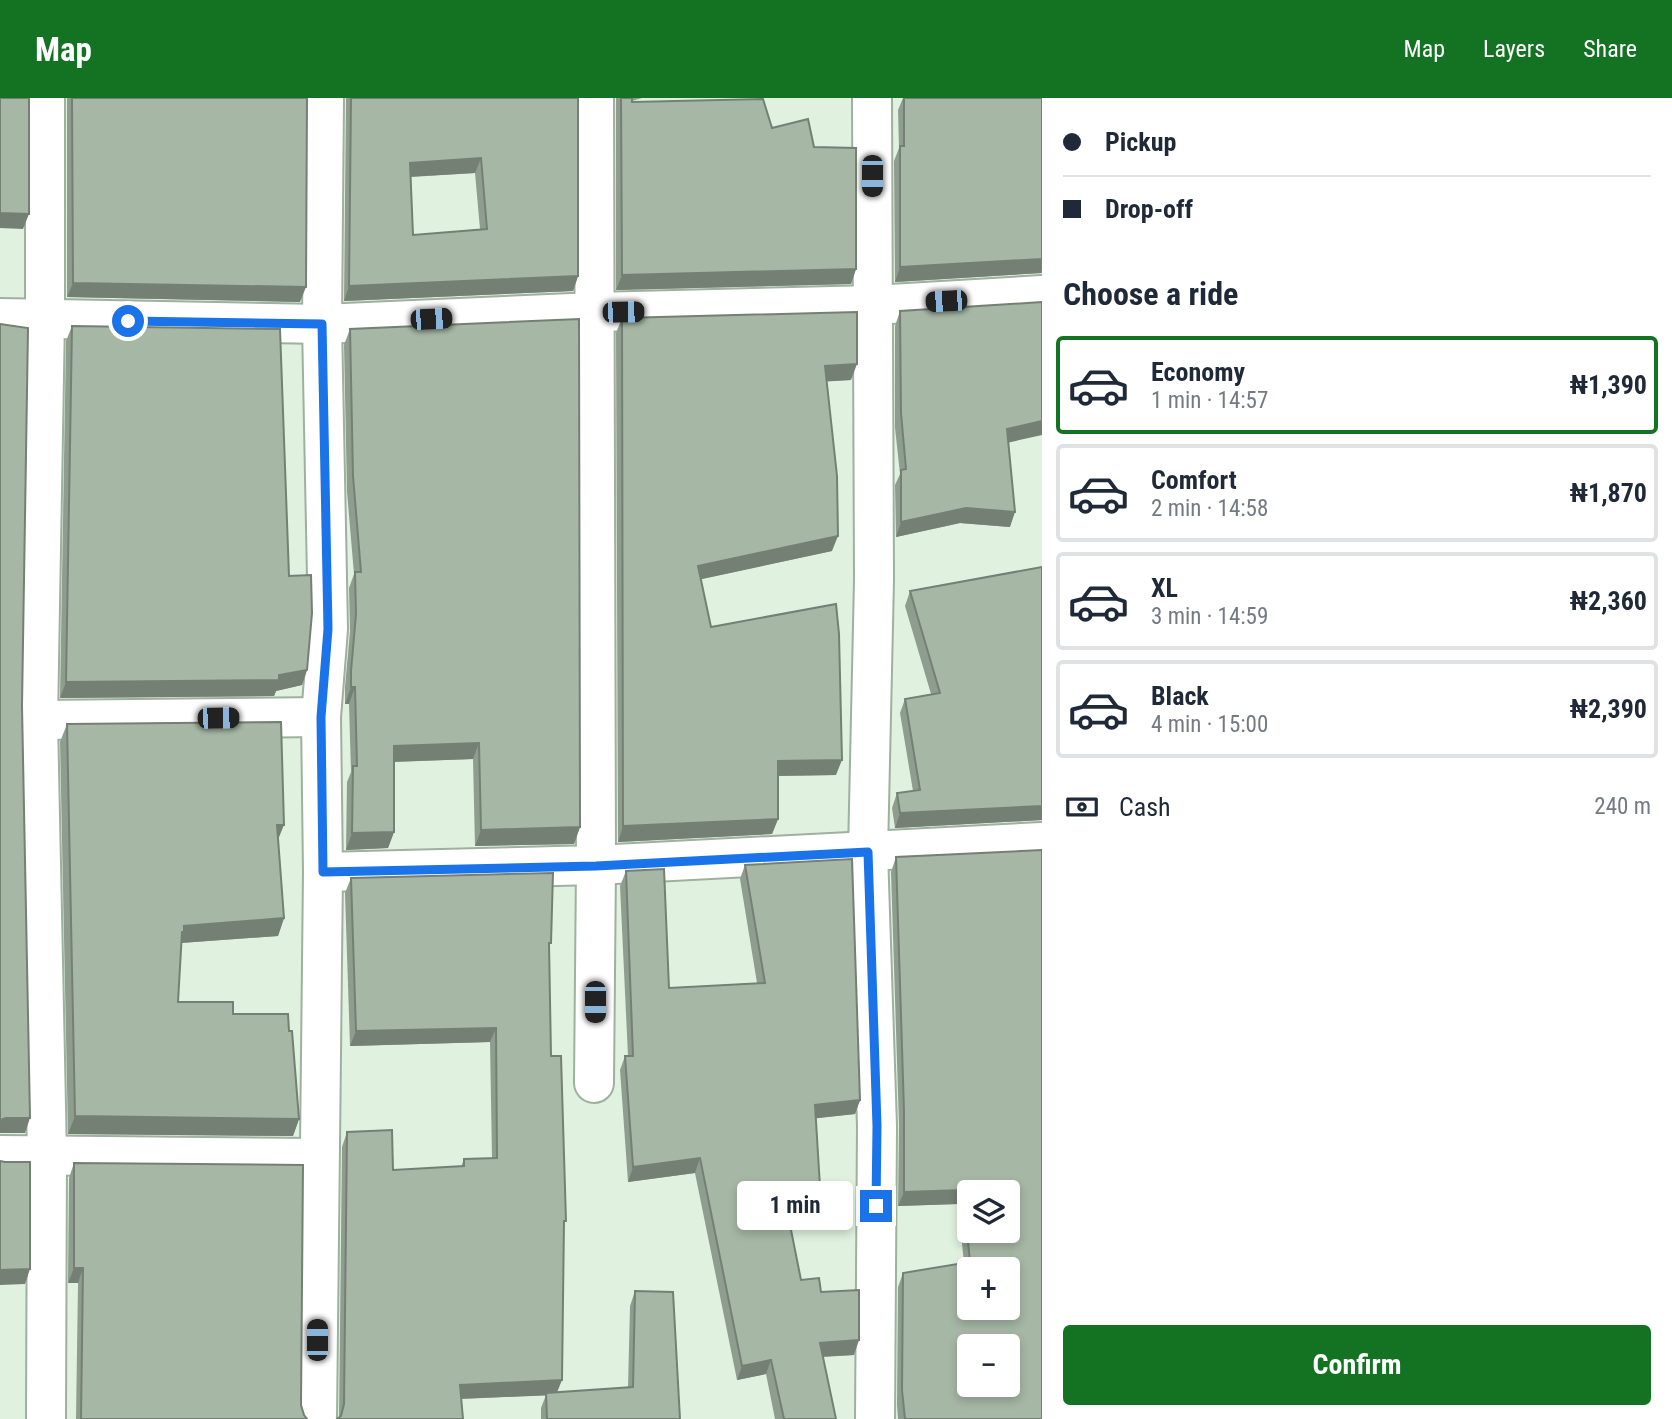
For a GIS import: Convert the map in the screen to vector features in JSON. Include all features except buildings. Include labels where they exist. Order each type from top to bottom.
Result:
[{"type":"street","points":[[45,98],[45,319],[38,720],[47,1154],[46,1419]]},
{"type":"street","points":[[317,1419],[323,872],[321,717],[328,629],[322,324],[324,98]]},
{"type":"street","points":[[594,98],[594,1083]]},
{"type":"street","points":[[872,98],[874,580],[868,852],[877,1126],[875,1419]]},
{"type":"street","points":[[0,318],[322,324],[595,312],[873,305],[1042,295]]},
{"type":"street","points":[[38,720],[321,717]]},
{"type":"street","points":[[323,872],[596,866],[1042,842]]},
{"type":"street","points":[[0,1155],[318,1158]]},
{"type":"route","points":[[128,321],[322,324],[328,629],[321,717],[323,872],[596,866],[868,852],[877,1126],[876,1206]]}]
